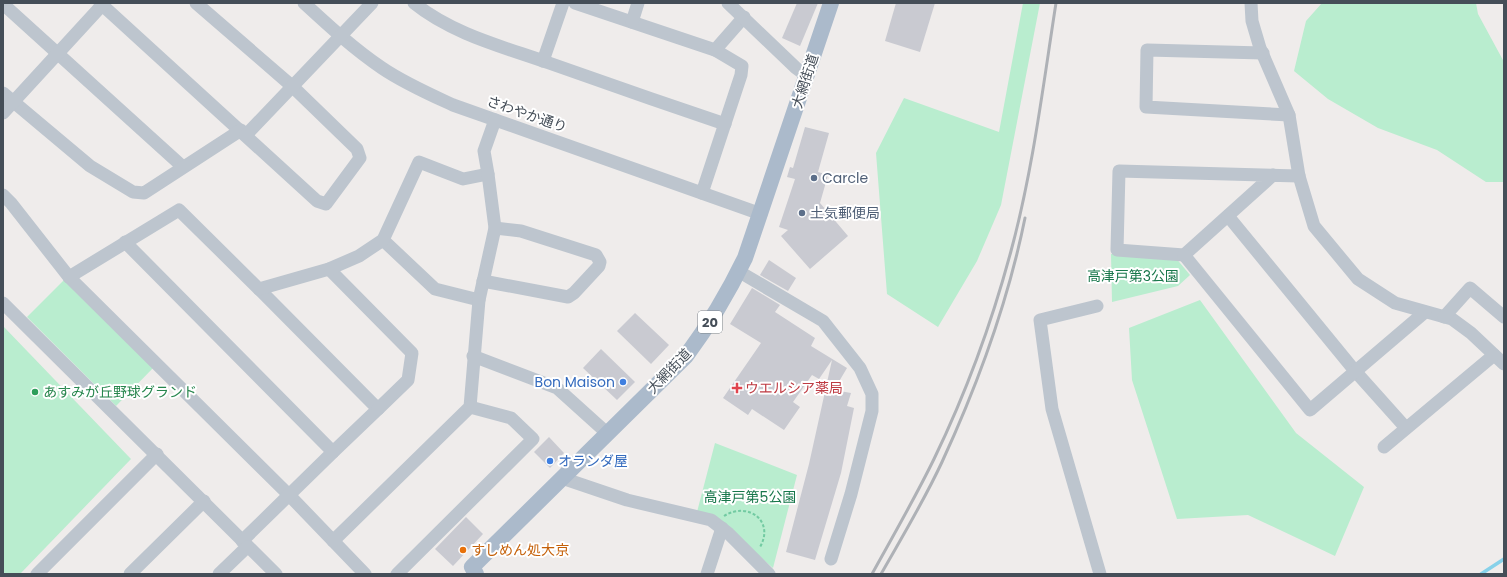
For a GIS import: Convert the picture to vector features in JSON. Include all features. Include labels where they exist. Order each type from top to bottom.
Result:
[{"type":"main road","name":"大網街道","points":[[471,572],[562,478],[686,356],[708,326],[738,272],[761,214],[831,3]]},
{"type":"street","points":[[3,113],[102,4],[317,201],[326,204],[360,158],[357,149],[293,87],[196,3]]},
{"type":"street","name":"さわやか通り","points":[[304,3],[340,36],[383,69],[414,87],[453,105],[761,214]]},
{"type":"street","points":[[3,93],[90,166],[133,192],[144,193],[183,167],[244,133],[293,87],[372,3]]},
{"type":"street","points":[[414,3],[423,11],[453,27],[543,61],[725,124]]},
{"type":"street","points":[[543,61],[563,3]]},
{"type":"street","points":[[575,3],[715,50],[742,66],[741,75],[702,193]]},
{"type":"street","points":[[632,22],[638,3]]},
{"type":"street","points":[[1251,3],[1252,22],[1263,53],[1289,115],[1299,176],[1314,226],[1358,280],[1395,303],[1452,319],[1471,333],[1504,364]]},
{"type":"street","points":[[3,4],[183,167]]},
{"type":"street","points":[[729,4],[796,68],[807,76]]},
{"type":"street","points":[[715,50],[744,17]]},
{"type":"street","points":[[1263,53],[1147,50],[1146,107],[1289,115]]},
{"type":"street","points":[[333,541],[470,407],[478,300],[494,228],[484,151],[495,120]]},
{"type":"street","points":[[258,289],[329,269],[359,256],[383,240],[419,162],[463,179],[488,174]]},
{"type":"street","points":[[1273,175],[1184,255],[1117,250],[1119,171],[1273,175],[1299,176]]},
{"type":"street","points":[[3,195],[11,202],[69,277],[289,495],[365,574]]},
{"type":"street","points":[[69,277],[179,210],[378,409]]},
{"type":"street","points":[[1228,216],[1355,371],[1406,428]]},
{"type":"street","points":[[483,281],[568,297],[574,293],[599,266],[600,262],[596,255],[521,231],[494,228]]},
{"type":"street","points":[[383,240],[435,289],[478,300]]},
{"type":"street","points":[[125,242],[333,452]]},
{"type":"street","points":[[1184,255],[1310,410],[1425,312]]},
{"type":"street","points":[[220,574],[244,544],[289,495],[408,380],[412,353],[329,269]]},
{"type":"street","points":[[738,272],[822,321],[860,368],[872,394],[872,411],[851,494],[831,559]]},
{"type":"street","points":[[1444,317],[1470,288],[1504,317]]},
{"type":"street","points":[[3,303],[157,454],[244,544],[276,574]]},
{"type":"street","points":[[1097,306],[1040,320],[1052,409],[1100,574]]},
{"type":"street","points":[[1384,447],[1494,355]]},
{"type":"street","points":[[473,356],[557,388],[608,434]]},
{"type":"street","points":[[397,574],[533,439],[510,418],[470,407]]},
{"type":"street","points":[[37,574],[157,454]]},
{"type":"street","points":[[562,478],[627,500],[711,520],[750,555],[768,574]]},
{"type":"street","points":[[130,574],[204,501]]},
{"type":"street","points":[[707,574],[720,527]]},
{"type":"path","points":[[720,527],[724,516],[733,511],[743,509],[753,513],[761,520],[764,530],[764,540],[758,549],[750,555]]},
{"type":"green space","points":[[1023,3],[1040,3],[1001,205],[977,261],[938,327],[887,294],[876,153],[904,98],[999,132]]},
{"type":"green space","points":[[1322,3],[1476,3],[1478,14],[1504,62],[1504,182],[1486,182],[1437,150],[1378,128],[1328,99],[1294,71],[1306,21]]},
{"type":"green space","name":"高津戸第3公園","points":[[1111,254],[1175,257],[1190,275],[1178,286],[1112,302]]},
{"type":"green space","points":[[65,279],[154,367],[116,406],[27,317]]},
{"type":"green space","points":[[1200,300],[1296,433],[1364,487],[1335,556],[1248,515],[1177,519],[1132,380],[1129,328]]},
{"type":"green space","name":"あすみが丘野球グランド","points":[[3,326],[131,459],[20,574],[3,574]]},
{"type":"green space","name":"高津戸第5公園","points":[[715,443],[797,475],[773,568],[717,519],[697,512]]},
{"type":"building","points":[[797,3],[818,3],[800,46],[782,38]]},
{"type":"building","points":[[896,3],[935,3],[920,52],[885,41]]},
{"type":"building","points":[[805,127],[829,133],[818,172],[828,175],[820,203],[848,236],[810,269],[781,236],[788,230],[779,227],[795,179],[787,177],[790,167],[793,168]]},
{"type":"building","points":[[769,260],[796,278],[788,291],[760,275]]},
{"type":"building","points":[[752,288],[780,305],[775,312],[815,338],[811,346],[847,368],[834,390],[851,393],[847,406],[854,408],[841,473],[815,560],[786,552],[809,464],[832,360],[819,379],[812,375],[793,402],[800,407],[784,430],[752,409],[748,415],[723,398],[761,343],[730,324]]},
{"type":"building","points":[[635,313],[669,345],[651,364],[617,331]]},
{"type":"building","points":[[601,349],[635,382],[617,400],[583,368]]},
{"type":"building","points":[[549,437],[564,453],[550,468],[534,452]]},
{"type":"building","points":[[466,517],[483,534],[453,566],[435,549]]},
{"type":"waterway","points":[[1481,574],[1504,559]]},
{"type":"railway","points":[[872,574],[919,488],[946,434],[987,331],[1004,278],[1019,220],[1037,128],[1056,3]]},
{"type":"railway","points":[[881,574],[913,519],[935,476],[968,403],[1001,312],[1025,218]]},
{"type":"place","name":"Carcle","points":[[814,178]]},
{"type":"place","name":"土気郵便局","points":[[802,213]]},
{"type":"place","name":"Bon Maison","points":[[623,382]]},
{"type":"place","name":"ウエルシア薬局","points":[[737,388]]},
{"type":"place","name":"あすみが丘野球グランド","points":[[35,392]]},
{"type":"place","name":"オランダ屋","points":[[550,461]]},
{"type":"place","name":"すしめん処大京","points":[[463,550]]}]
